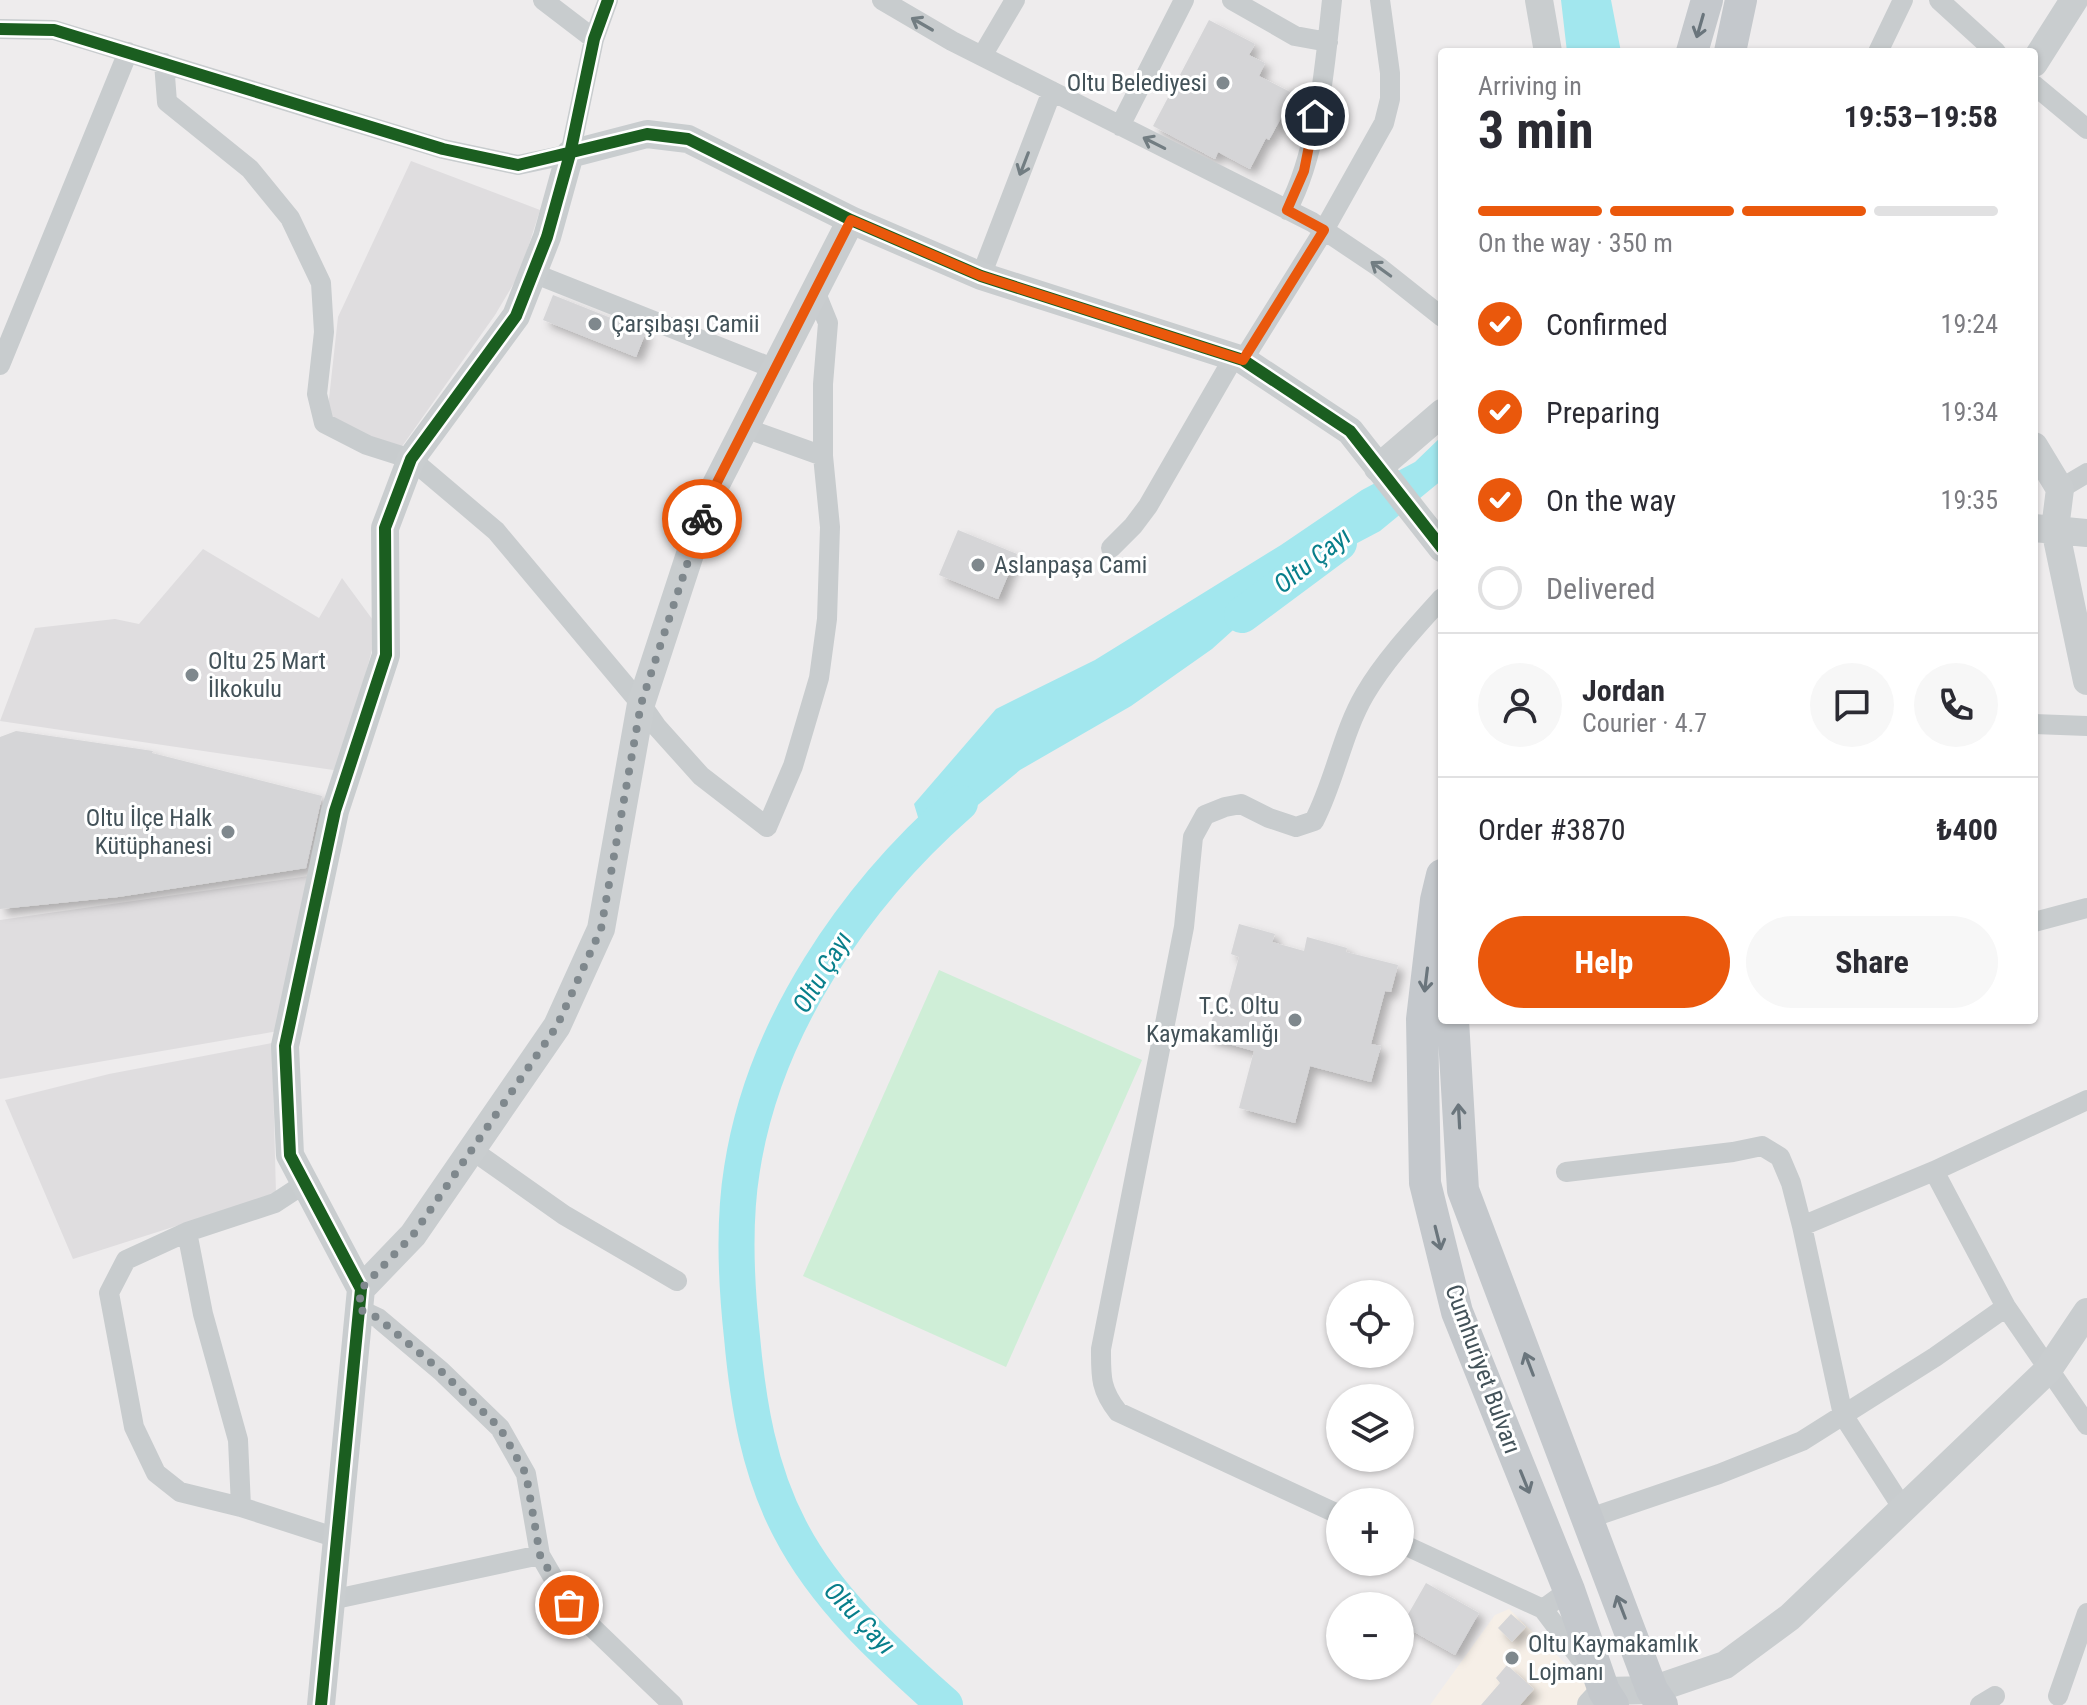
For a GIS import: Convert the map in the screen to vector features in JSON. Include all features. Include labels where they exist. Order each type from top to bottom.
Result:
[{"type":"main road","points":[[1693,48],[1707,0]]},
{"type":"main road","points":[[1731,48],[1741,0]]},
{"type":"main road","name":"Cumhuriyet Bulvarı","points":[[1438,892],[1422,1019],[1425,1183],[1457,1312],[1569,1590],[1603,1700]]},
{"type":"main road","name":"Cumhuriyet Bulvarı","points":[[1453,1024],[1463,1190],[1657,1697]]},
{"type":"street","points":[[543,0],[594,39]]},
{"type":"street","points":[[608,0],[594,39],[570,154],[547,237],[516,316],[411,459],[385,528],[386,655],[335,811],[285,1046],[290,1155],[360,1299],[500,1428],[526,1474],[540,1555],[569,1605],[673,1705]]},
{"type":"street","points":[[882,0],[982,56],[1324,230],[1379,267],[1438,314]]},
{"type":"street","points":[[982,56],[1015,0]]},
{"type":"street","points":[[1120,126],[1184,0]]},
{"type":"street","points":[[1232,0],[1295,36],[1328,42]]},
{"type":"street","points":[[1287,210],[1299,186],[1308,156],[1328,42],[1332,0]]},
{"type":"street","points":[[1111,548],[1148,506],[1238,358],[1324,230],[1379,135],[1388,111],[1390,73],[1380,0]]},
{"type":"street","points":[[1539,0],[1547,48]]},
{"type":"street","points":[[1880,48],[1903,0]]},
{"type":"street","points":[[1939,0],[1992,48]]},
{"type":"street","points":[[2038,57],[2074,0]]},
{"type":"street","points":[[0,29],[54,30],[443,149],[518,165],[647,134],[688,139],[851,220],[981,276],[1238,358],[1350,431],[1438,542]]},
{"type":"street","points":[[0,365],[128,52]]},
{"type":"street","points":[[164,63],[167,102],[250,169],[290,218],[321,283],[324,332],[317,394],[324,423],[367,445],[411,459],[496,531],[701,776],[767,827],[793,766],[819,678],[827,619],[830,527],[823,456],[823,384],[828,323],[815,291]]},
{"type":"street","points":[[2038,88],[2087,129]]},
{"type":"street","points":[[981,276],[1052,91]]},
{"type":"street","points":[[321,1705],[360,1299],[413,1235],[557,1026],[601,929],[641,704],[707,502],[851,220]]},
{"type":"street","points":[[533,273],[775,369]]},
{"type":"street","points":[[1378,468],[1438,416]]},
{"type":"street","points":[[745,428],[823,456]]},
{"type":"street","points":[[2038,453],[2060,489]]},
{"type":"street","points":[[2087,473],[2060,489],[2045,529],[2087,681]]},
{"type":"street","points":[[2045,529],[2087,533]]},
{"type":"street","points":[[1326,1509],[1118,1412],[1106,1396],[1101,1376],[1101,1349],[1184,927],[1193,837],[1205,815],[1241,804],[1296,827],[1314,821],[1364,695],[1411,632],[1438,602]]},
{"type":"street","points":[[2038,724],[2087,726]]},
{"type":"street","points":[[2038,921],[2087,908]]},
{"type":"street","points":[[1802,1226],[1934,1171],[2087,1100]]},
{"type":"street","points":[[1566,1172],[1762,1146],[1780,1157],[1791,1183],[1802,1226],[1843,1415],[1902,1507]]},
{"type":"street","points":[[472,1150],[564,1215],[677,1281]]},
{"type":"street","points":[[1934,1171],[2006,1307],[2087,1425]]},
{"type":"street","points":[[304,1184],[275,1203],[187,1232],[126,1260],[109,1293],[134,1427],[156,1473],[180,1492],[241,1507],[337,1538]]},
{"type":"street","points":[[187,1232],[203,1314],[238,1440],[241,1507]]},
{"type":"street","points":[[1587,1519],[1719,1474],[1802,1441],[1935,1357],[2006,1307]]},
{"type":"street","points":[[1414,1549],[1543,1609],[1603,1700],[1657,1697],[1725,1665],[1790,1617],[2048,1370],[2087,1312]]},
{"type":"street","points":[[331,1600],[540,1555]]},
{"type":"street","points":[[1543,1609],[1569,1590]]},
{"type":"street","points":[[2058,1696],[2087,1613]]},
{"type":"shaded area","points":[[411,161],[540,210],[520,273],[495,315],[398,452],[327,417],[338,317]]},
{"type":"shaded area","name":"Oltu 25 Mart İlkokulu","points":[[203,549],[319,618],[342,578],[378,627],[340,771],[0,721],[35,628],[115,619],[139,624]]},
{"type":"shaded area","points":[[309,876],[278,1031],[0,1079],[0,920]]},
{"type":"shaded area","points":[[272,1043],[276,1194],[73,1259],[5,1100],[109,1074]]},
{"type":"shaded area","name":"Oltu Kaymakamlık Lojmanı","points":[[1509,1609],[1592,1689],[1576,1705],[1430,1705],[1495,1615]]},
{"type":"green space","points":[[939,970],[1142,1060],[1006,1367],[803,1276]]},
{"type":"water","points":[[1561,0],[1611,0],[1620,48],[1567,48]]},
{"type":"water","points":[[1438,440],[1438,483],[1380,531],[1291,578],[1212,649],[1131,706],[1020,770],[927,847],[914,804],[996,709],[1095,660],[1281,545],[1362,490],[1415,462]]},
{"type":"building","name":"Oltu Belediyesi","points":[[1209,20],[1255,44],[1249,55],[1265,63],[1259,76],[1294,94],[1250,169],[1218,152],[1215,159],[1153,126]]},
{"type":"building","name":"Çarşıbaşı Camii","points":[[553,295],[646,332],[636,357],[543,320]]},
{"type":"building","name":"Aslanpaşa Cami","points":[[958,530],[1017,554],[998,599],[939,575]]},
{"type":"building","points":[[16,731],[153,751],[322,796],[306,868],[118,897],[0,909],[0,737]]},
{"type":"building","name":"T.C. Oltu Kaymakamlığı","points":[[1239,924],[1275,934],[1272,942],[1304,951],[1307,937],[1347,948],[1346,952],[1398,965],[1391,992],[1385,991],[1371,1044],[1381,1046],[1371,1082],[1310,1066],[1295,1123],[1239,1108],[1254,1051],[1207,1038],[1218,999],[1227,1002],[1239,957],[1231,954]]},
{"type":"building","points":[[1426,1583],[1479,1613],[1455,1655],[1414,1632],[1414,1604]]},
{"type":"building","points":[[1511,1614],[1526,1627],[1512,1642],[1498,1628]]},
{"type":"building","name":"Oltu Kaymakamlık Lojmanı","points":[[1507,1665],[1534,1689],[1520,1705],[1481,1705],[1500,1683],[1496,1678]]},
{"type":"waterway","name":"Oltu Çayı","points":[[1242,615],[1339,543]]},
{"type":"waterway","name":"Oltu Çayı","points":[[945,1705],[880,1645],[840,1602],[805,1555],[779,1507],[763,1460],[748,1387],[738,1295],[736,1232],[742,1169],[753,1116],[770,1065],[793,1015],[850,922],[884,879],[960,803]]},
{"type":"cycle path","points":[[321,1705],[361,1289],[290,1155],[285,1046],[335,811],[386,655],[385,528],[411,459],[516,316],[547,237],[570,154],[594,39],[608,0]]},
{"type":"cycle path","points":[[0,29],[54,30],[443,149],[518,165],[647,134],[688,139],[851,220],[981,276],[1243,360],[1350,431],[1438,543]]},
{"type":"way so far","points":[[569,1605],[540,1555],[526,1474],[500,1428],[441,1371],[378,1318],[359,1309],[361,1289],[413,1235],[557,1026],[601,929],[641,704],[702,519]]},
{"type":"place","name":"Oltu Belediyesi","points":[[1223,83]]},
{"type":"place","name":"Çarşıbaşı Camii","points":[[595,324]]},
{"type":"place","name":"Aslanpaşa Cami","points":[[978,565]]},
{"type":"place","name":"Oltu 25 Mart İlkokulu","points":[[192,675]]},
{"type":"place","name":"Oltu İlçe Halk Kütüphanesi","points":[[228,832]]},
{"type":"place","name":"T.C. Oltu Kaymakamlığı","points":[[1295,1020]]},
{"type":"place","name":"Oltu Kaymakamlık Lojmanı","points":[[1512,1658]]},
{"type":"route","points":[[702,519],[707,502],[851,220],[981,276],[1243,360],[1324,230],[1287,210],[1304,171],[1315,116]]}]
